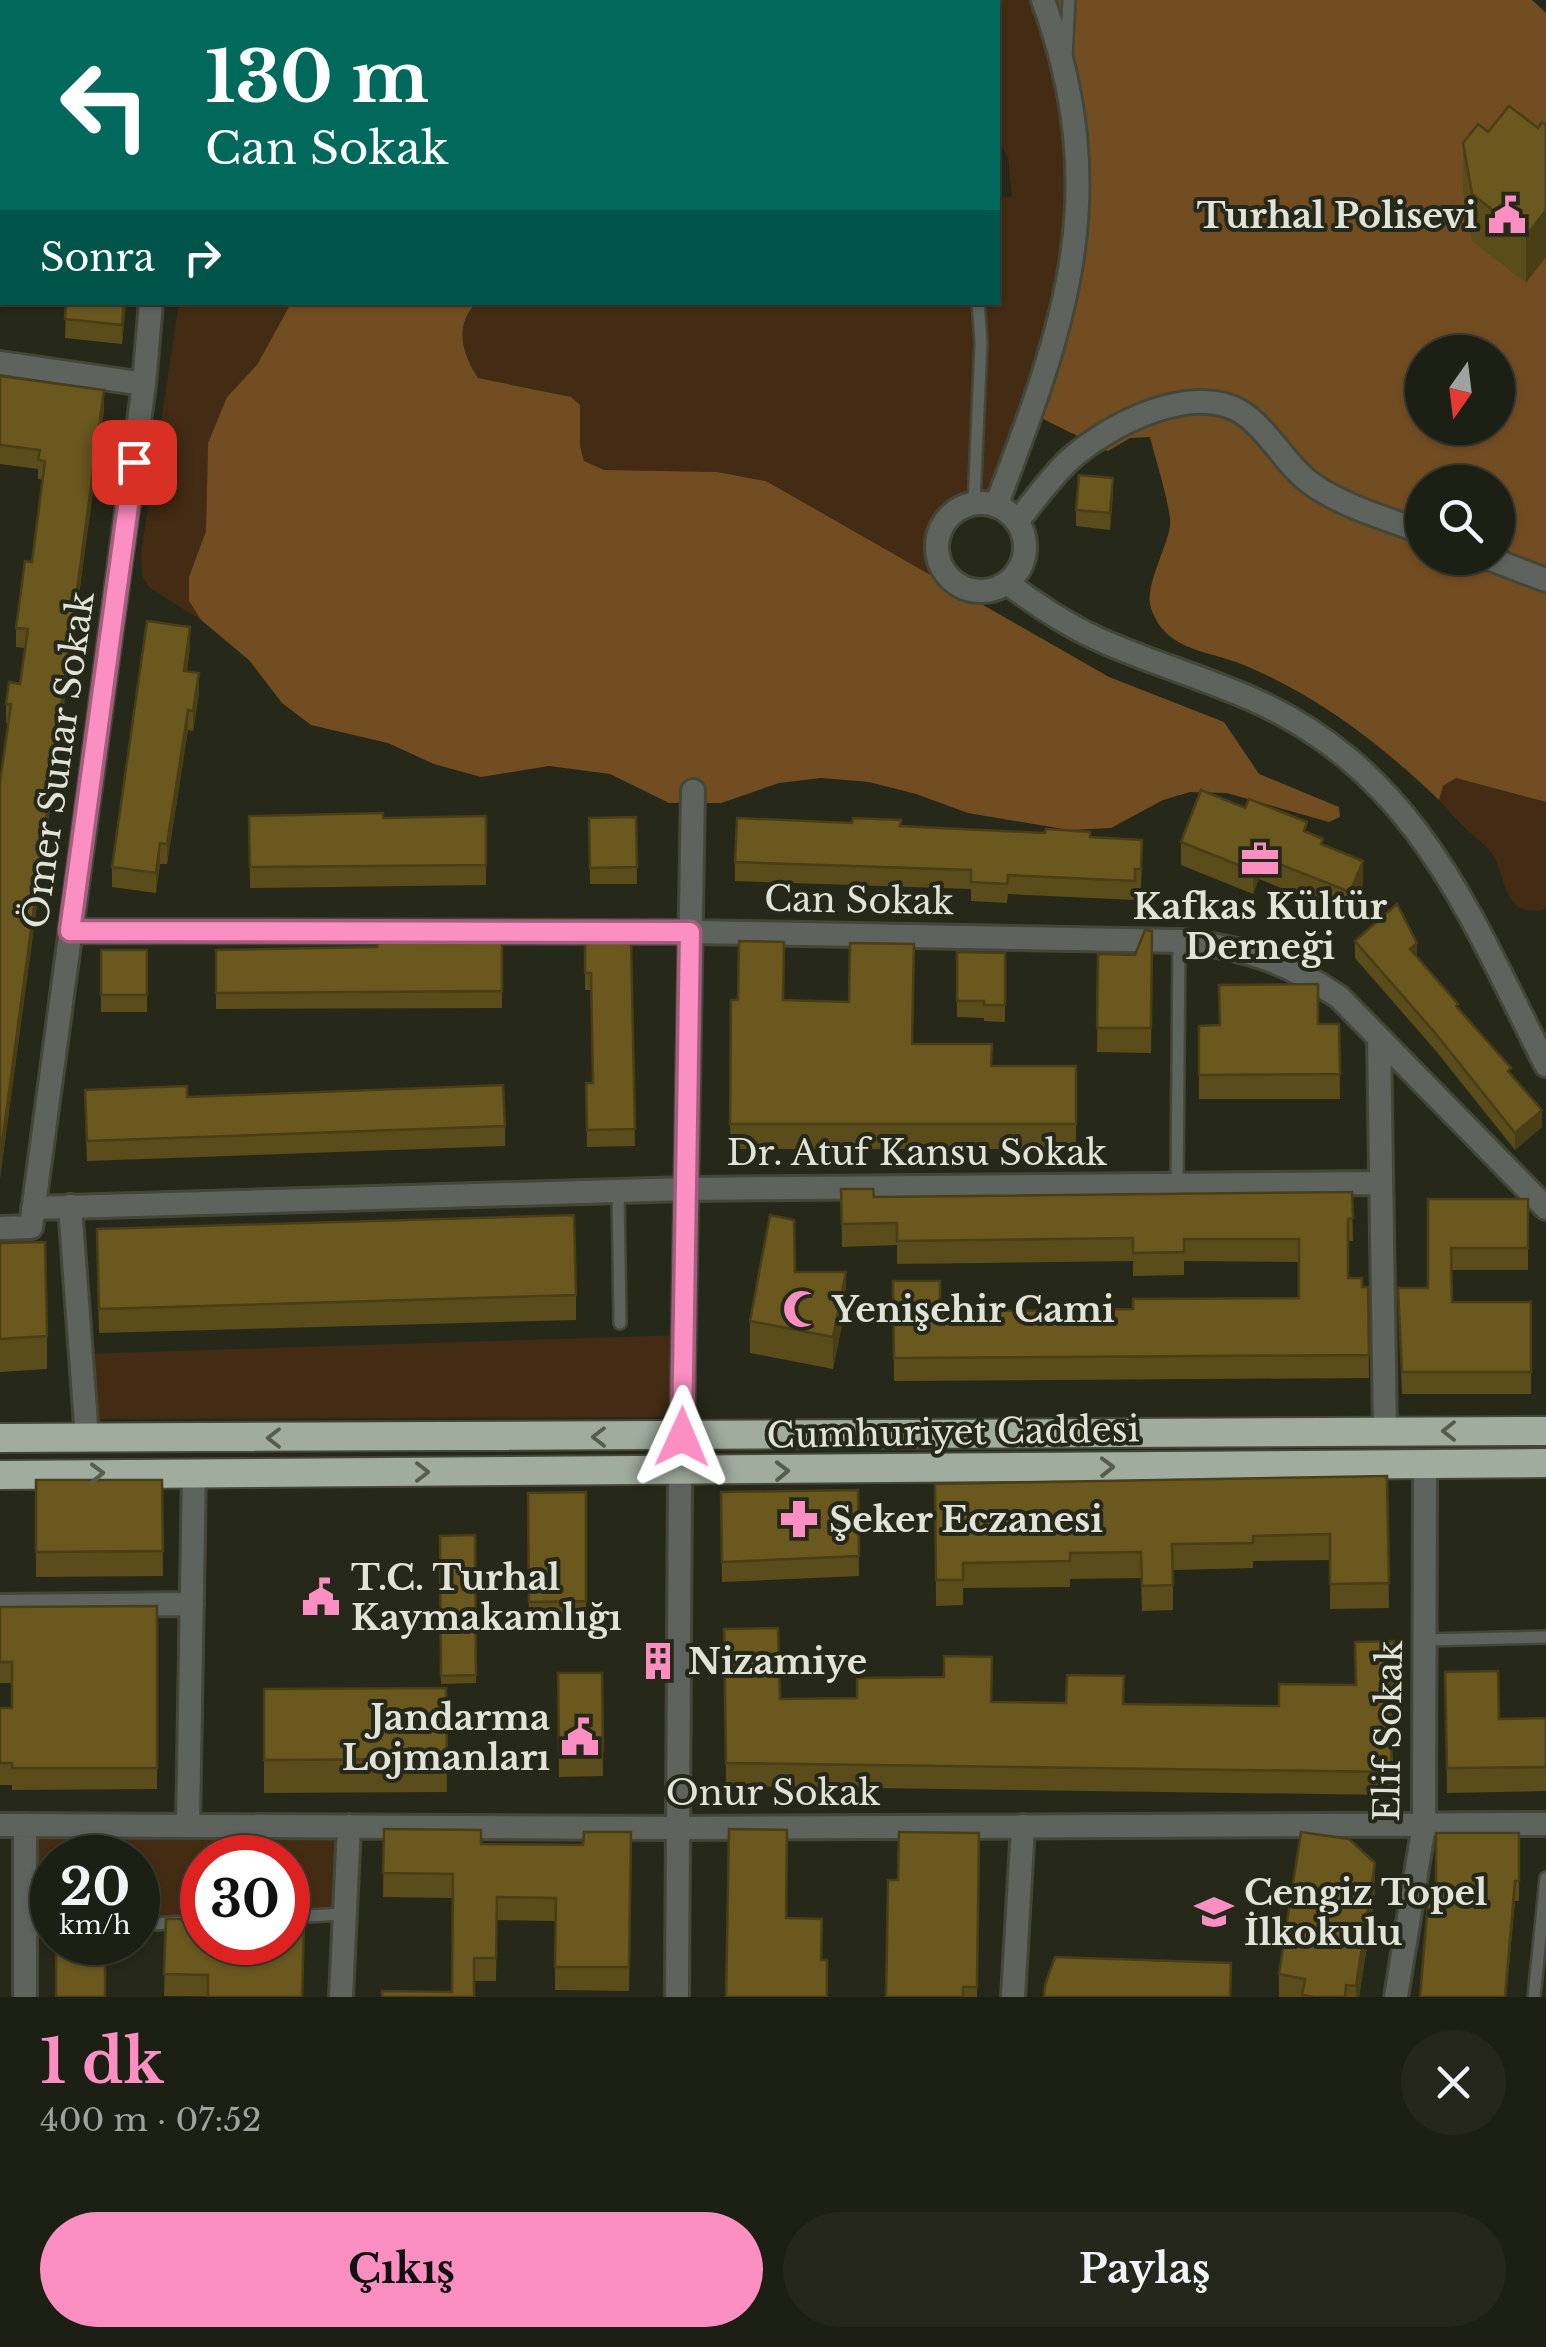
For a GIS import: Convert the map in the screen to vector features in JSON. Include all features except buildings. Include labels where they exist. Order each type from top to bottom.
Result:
[{"type":"highway","name":"Cumhuriyet Caddesi","points":[[0,1438],[1546,1430]]},
{"type":"highway","name":"Cumhuriyet Caddesi","points":[[0,1475],[1546,1463]]},
{"type":"street","points":[[984,505],[1045,370],[1074,258],[1079,215],[1075,120],[1065,70],[1043,0]]},
{"type":"street","name":"Ömer Sunar Sokak","points":[[32,1217],[144,384],[151,305]]},
{"type":"street","points":[[0,364],[144,384]]},
{"type":"street","points":[[1018,522],[1047,483],[1090,444],[1116,428],[1176,404],[1208,400],[1248,417],[1296,472],[1319,490],[1405,525]]},
{"type":"street","points":[[984,505],[1018,522],[1026,548],[1024,562],[1007,584],[981,592],[967,589],[945,573],[939,560],[939,533],[956,511],[984,505]]},
{"type":"street","points":[[1515,568],[1546,580]]},
{"type":"street","points":[[1007,584],[1071,626],[1254,700],[1336,748],[1404,812],[1438,858],[1546,1065]]},
{"type":"street","points":[[682,1437],[693,791]]},
{"type":"street","name":"Can Sokak","points":[[70,931],[690,932],[1226,945],[1265,956],[1305,974],[1339,998],[1546,1208]]},
{"type":"street","points":[[1378,1038],[1385,1432]]},
{"type":"street","name":"Dr. Atuf Kansu Sokak","points":[[0,1228],[70,1206],[685,1189],[1381,1183]]},
{"type":"street","points":[[70,1206],[87,1438]]},
{"type":"street","name":"Elif Sokak","points":[[1396,1997],[1424,1825],[1425,1464]]},
{"type":"street","points":[[188,1826],[194,1472]]},
{"type":"street","points":[[676,1997],[680,1472]]},
{"type":"street","points":[[0,1606],[192,1604]]},
{"type":"street","points":[[25,1824],[25,1997]]},
{"type":"street","name":"Onur Sokak","points":[[0,1825],[678,1828],[1546,1824]]},
{"type":"street","points":[[342,1997],[349,1826]]},
{"type":"street","points":[[1014,1997],[1023,1826]]},
{"type":"lane","points":[[1065,70],[1069,0]]},
{"type":"lane","points":[[978,305],[984,505]]},
{"type":"lane","points":[[1177,1186],[1178,941]]},
{"type":"lane","points":[[618,1191],[620,1323]]},
{"type":"lane","points":[[1424,1640],[1546,1637]]},
{"type":"lane","points":[[1534,1997],[1546,1878]]},
{"type":"lane","points":[[310,1916],[344,1914]]},
{"type":"lane","points":[[24,1931],[30,1931]]},
{"type":"shaded area","points":[[1000,0],[1043,0],[1079,215],[996,506],[963,509],[942,527],[939,554],[955,583],[952,587],[766,481],[717,472],[604,470],[584,461],[580,405],[571,397],[478,378],[468,359],[463,331],[474,305],[1000,305],[1000,196],[1012,197],[1008,158],[1000,143]]},
{"type":"shaded area","points":[[1043,0],[1532,0],[1546,13],[1546,802],[1456,778],[1443,786],[1439,800],[1372,741],[1298,691],[1244,665],[1189,647],[1166,633],[1157,622],[1150,599],[1170,518],[1150,437],[1130,438],[1108,451],[1031,413],[1079,215]]},
{"type":"shaded area","points":[[179,305],[290,305],[257,365],[227,397],[208,443],[206,531],[189,578],[189,601],[201,620],[150,588],[142,576],[141,554]]},
{"type":"shaded area","points":[[290,305],[474,305],[465,321],[463,340],[478,378],[571,397],[580,405],[584,461],[604,470],[717,472],[766,481],[1109,677],[1224,722],[1259,774],[1339,807],[1340,817],[1329,822],[1227,793],[1190,792],[1163,800],[1111,828],[1069,830],[968,813],[869,782],[821,778],[779,783],[721,803],[669,803],[610,774],[549,766],[481,777],[434,764],[388,743],[311,725],[282,703],[249,660],[201,620],[189,601],[189,577],[206,531],[208,443],[227,397],[257,365]]},
{"type":"shaded area","points":[[1456,778],[1546,802],[1546,909],[1531,911],[1513,902],[1491,852],[1439,800],[1443,786]]},
{"type":"shaded area","points":[[683,1335],[682,1417],[85,1419],[80,1354]]},
{"type":"shaded area","points":[[25,1825],[349,1826],[344,1914],[310,1916],[310,1835],[180,1835],[180,1922],[160,1924],[160,1835],[30,1835],[30,1931],[24,1931]]},
{"type":"place","name":"Turhal Polisevi","points":[[1507,215]]},
{"type":"place","name":"Kafkas Kültür Derneği","points":[[1260,859]]},
{"type":"place","name":"Yenişehir Cami","points":[[802,1309]]},
{"type":"place","name":"Şeker Eczanesi","points":[[799,1519]]},
{"type":"place","name":"T.C. Turhal Kaymakamlığı","points":[[321,1597]]},
{"type":"place","name":"Nizamiye","points":[[658,1661]]},
{"type":"place","name":"Jandarma Lojmanları","points":[[580,1737]]},
{"type":"place","name":"Cengiz Topel İlkokulu","points":[[1214,1912]]},
{"type":"route","points":[[134,462],[70,931],[690,932],[682,1437]]}]
